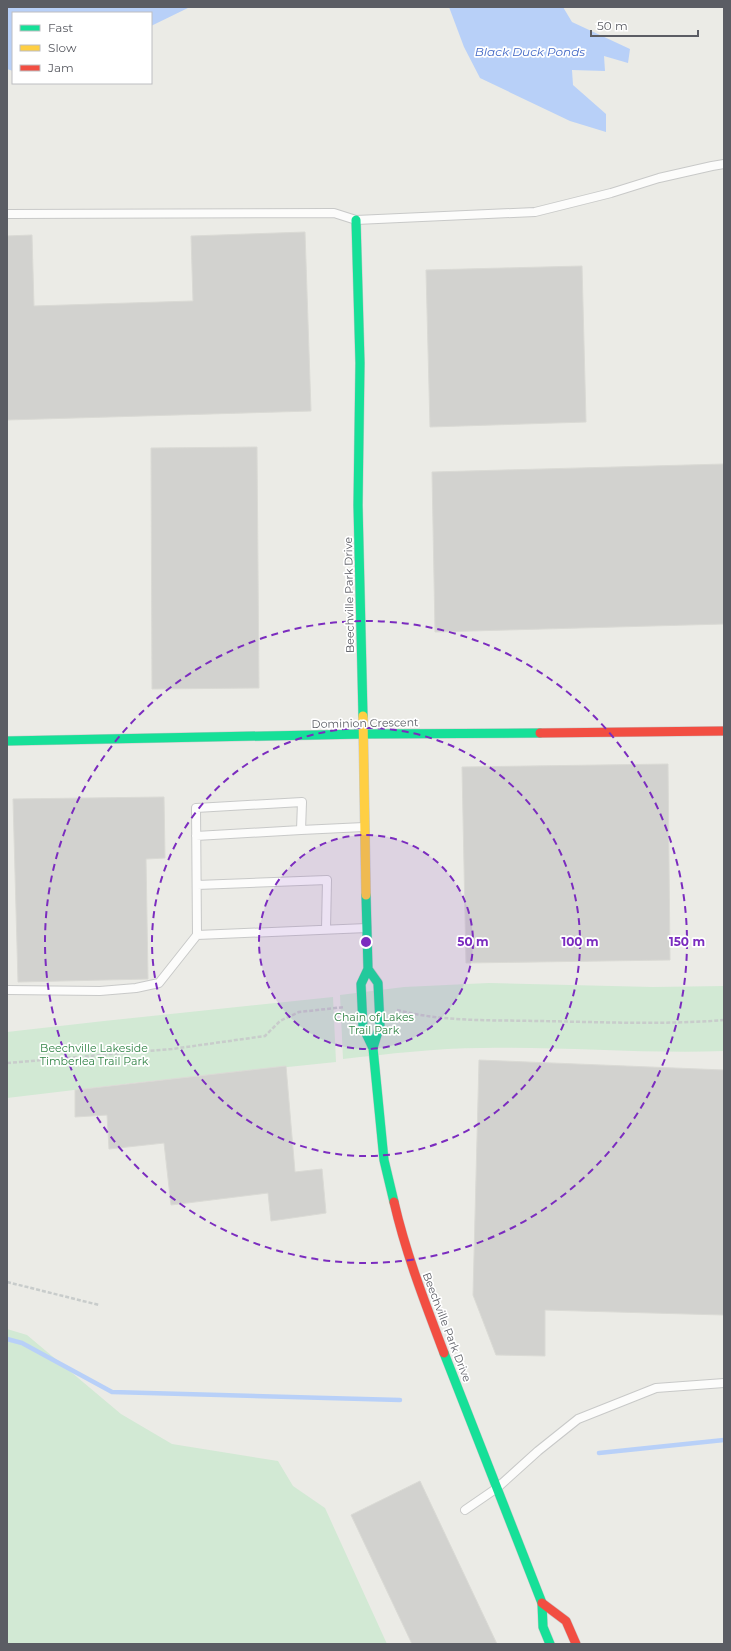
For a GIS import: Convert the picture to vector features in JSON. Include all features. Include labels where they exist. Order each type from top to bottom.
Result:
[{"type":"street","name":"Beechville Park Drive","points":[[356,220],[360,363],[358,497],[368,970],[361,984],[363,1028],[373,1048],[384,1160],[399,1225],[419,1289],[542,1603],[543,1627],[550,1644]]},
{"type":"street","name":"Dominion Crescent","points":[[7,741],[364,734],[724,730]]},
{"type":"street","name":"Beechville Park Drive","points":[[368,970],[378,983],[380,1025],[373,1048]]},
{"type":"street","points":[[542,1603],[566,1621],[576,1644]]},
{"type":"lane","points":[[7,214],[334,213],[356,220],[535,212],[611,193],[658,178],[724,164]]},
{"type":"lane","points":[[7,990],[100,991],[136,988],[159,983],[197,935],[196,808],[302,802],[301,830]]},
{"type":"lane","points":[[196,836],[366,827]]},
{"type":"lane","points":[[197,885],[327,880],[326,929]]},
{"type":"lane","points":[[197,935],[367,928]]},
{"type":"lane","points":[[465,1510],[497,1488],[538,1451],[578,1419],[656,1388],[724,1383]]},
{"type":"path","points":[[379,1005],[418,1016],[483,1019],[605,1022],[724,1020]]},
{"type":"path","points":[[7,1063],[172,1048],[265,1036],[280,1021],[299,1012],[362,1006]]},
{"type":"path","points":[[7,1282],[99,1305]]},
{"type":"green space","name":"Chain of Lakes Trail Park","points":[[489,983],[653,987],[724,986],[724,1051],[663,1052],[543,1048],[465,1048],[343,1059],[340,995],[404,987]]},
{"type":"green space","name":"Beechville Lakeside Timberlea Trail Park","points":[[333,997],[336,1062],[133,1083],[7,1098],[7,1032]]},
{"type":"green space","points":[[7,1329],[27,1335],[121,1414],[172,1444],[278,1461],[293,1486],[325,1508],[387,1644],[7,1644]]},
{"type":"water","points":[[7,7],[190,7],[152,26],[152,12],[12,12],[12,71],[7,69]]},
{"type":"water","name":"Black Duck Ponds","points":[[449,7],[563,7],[572,22],[630,49],[628,63],[604,56],[605,71],[572,70],[573,85],[606,114],[606,132],[570,121],[480,78],[464,47]]},
{"type":"building","points":[[305,232],[311,411],[7,420],[7,236],[32,235],[34,306],[193,301],[191,236]]},
{"type":"building","points":[[582,266],[586,422],[430,427],[426,270]]},
{"type":"building","points":[[257,447],[259,688],[152,689],[151,448]]},
{"type":"building","points":[[724,464],[724,624],[435,632],[432,472]]},
{"type":"building","points":[[668,764],[670,960],[466,963],[462,767]]},
{"type":"building","points":[[164,797],[165,858],[146,859],[148,979],[18,982],[13,799]]},
{"type":"building","points":[[479,1060],[724,1070],[724,1315],[545,1310],[545,1356],[496,1355],[473,1295]]},
{"type":"building","points":[[286,1066],[295,1172],[322,1169],[326,1213],[271,1221],[268,1193],[171,1205],[164,1143],[109,1149],[107,1115],[75,1117],[75,1090]]},
{"type":"building","points":[[420,1481],[497,1644],[412,1644],[351,1515]]},
{"type":"waterway","points":[[7,1339],[22,1343],[112,1392],[400,1400]]},
{"type":"waterway","points":[[599,1453],[724,1440]]},
{"type":"traffic: fast","points":[[356,220],[360,363],[358,505],[363,716]]},
{"type":"traffic: fast","points":[[7,741],[364,734],[540,733]]},
{"type":"traffic: fast","points":[[366,895],[368,969],[361,984],[363,1027],[373,1048],[384,1160],[394,1202]]},
{"type":"traffic: fast","points":[[368,969],[378,983],[380,1025],[373,1048]]},
{"type":"traffic: fast","points":[[444,1353],[542,1603],[543,1627],[550,1644]]},
{"type":"traffic: slow","points":[[363,716],[366,895]]},
{"type":"traffic: jam","points":[[540,733],[724,731]]},
{"type":"traffic: jam","points":[[394,1202],[410,1259],[444,1353]]},
{"type":"traffic: jam","points":[[542,1603],[566,1621],[576,1644]]}]
